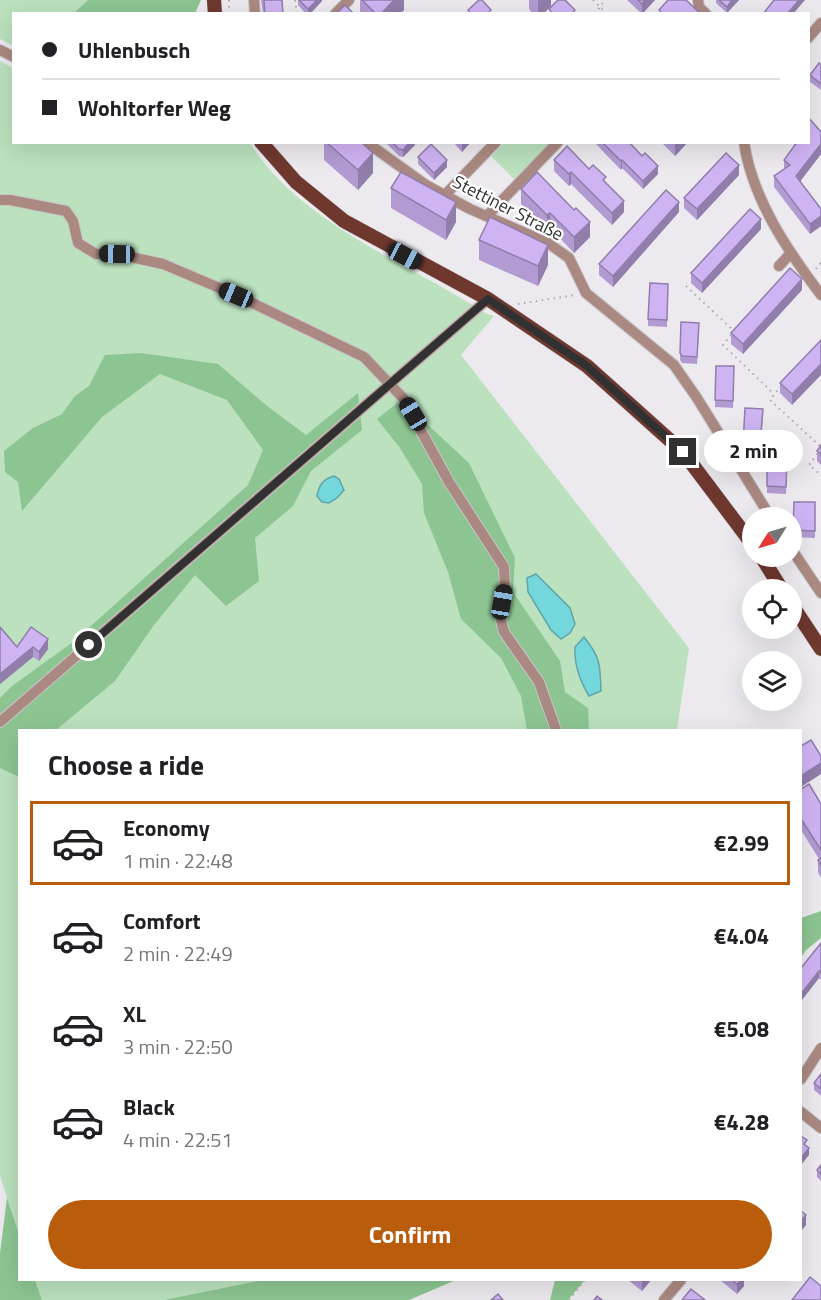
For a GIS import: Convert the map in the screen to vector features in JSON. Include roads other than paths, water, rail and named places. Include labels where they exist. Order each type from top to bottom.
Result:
[{"type":"main road","points":[[263,144],[296,182],[344,221],[488,299],[587,366],[683,452],[742,530]]},
{"type":"main road","points":[[802,620],[821,649]]},
{"type":"street","points":[[337,12],[349,0]]},
{"type":"street","points":[[810,37],[821,23]]},
{"type":"street","name":"Stettiner Straße","points":[[369,144],[412,176],[445,195],[470,209],[549,243],[569,258],[586,293],[674,364],[764,507]]},
{"type":"street","points":[[445,195],[494,144]]},
{"type":"street","points":[[488,215],[556,144]]},
{"type":"street","points":[[744,144],[757,195],[791,253],[821,295]]},
{"type":"street","points":[[0,201],[10,200],[66,211],[73,221],[78,243],[96,254],[117,254],[163,264],[236,295],[364,357],[403,398],[449,482],[504,567],[505,587],[500,616],[501,625],[538,682],[556,729]]},
{"type":"street","points":[[779,266],[791,253]]},
{"type":"street","points":[[0,722],[488,299]]},
{"type":"street","points":[[802,565],[821,593]]},
{"type":"street","points":[[802,1077],[821,1048]]},
{"type":"street","points":[[802,1113],[821,1128]]},
{"type":"street","points":[[664,1300],[680,1281]]},
{"type":"water","points":[[334,476],[339,479],[344,490],[329,503],[322,502],[317,496],[319,489],[324,481]]},
{"type":"water","points":[[536,574],[570,608],[575,624],[570,633],[561,639],[551,630],[528,592],[527,578]]},
{"type":"water","points":[[584,637],[597,656],[600,675],[601,691],[589,696],[578,672],[575,653],[575,647]]}]
